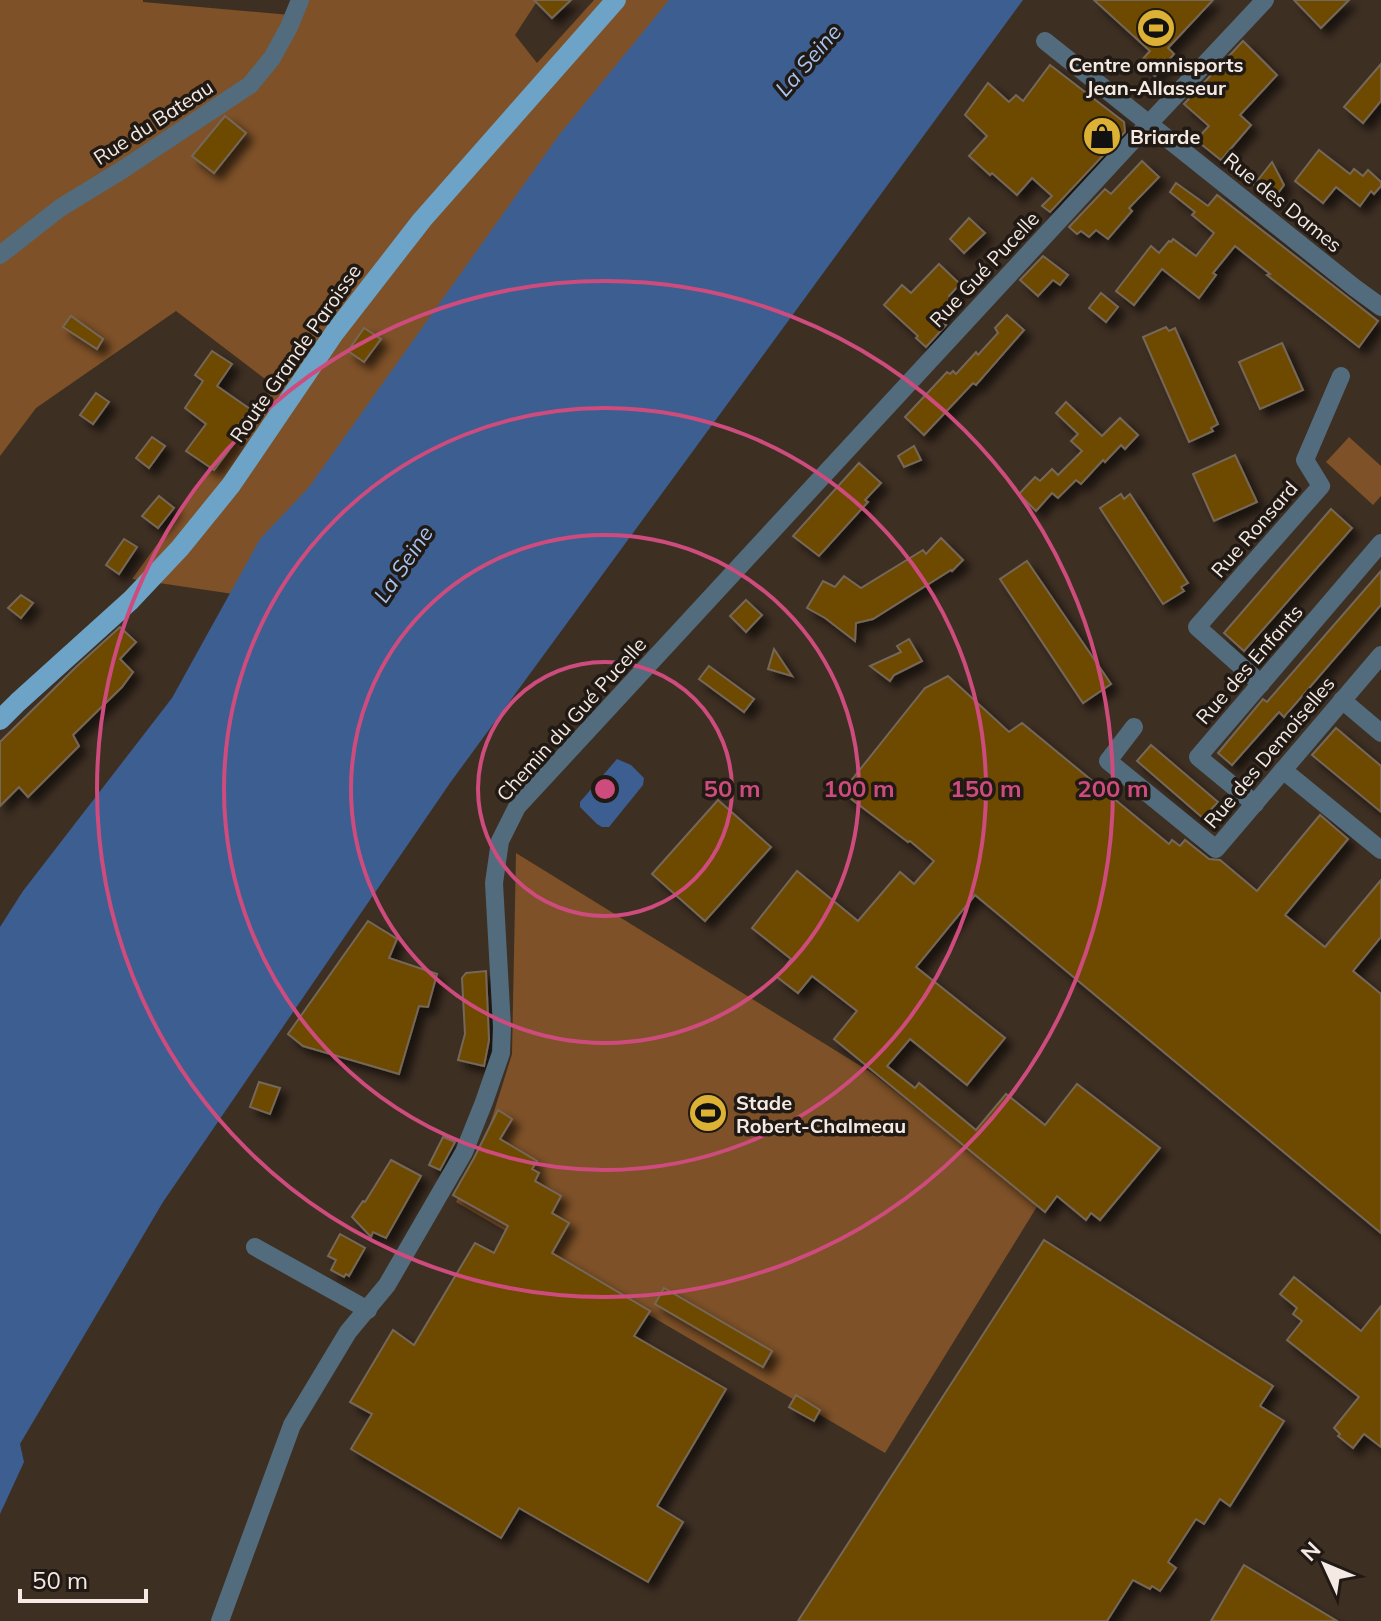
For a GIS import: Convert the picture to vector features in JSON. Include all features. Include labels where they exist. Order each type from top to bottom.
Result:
[{"type":"main road","name":"Route Grande Paroisse","points":[[0,720],[131,600],[180,548],[231,485],[335,332],[422,220],[606,3]]},
{"type":"street","name":"Rue du Bateau","points":[[0,255],[60,208],[250,85],[272,58],[300,0]]},
{"type":"street","name":"Rue Gué Pucelle","points":[[737,568],[1265,0]]},
{"type":"street","name":"Rue des Dames","points":[[1045,41],[1381,307]]},
{"type":"street","name":"Rue Ronsard","points":[[1261,684],[1197,627],[1321,486],[1305,460],[1341,376]]},
{"type":"street","name":"Rue des Enfants","points":[[1255,804],[1198,757],[1381,543]]},
{"type":"street","name":"Chemin du Gué Pucelle","points":[[220,1621],[292,1425],[348,1332],[387,1285],[464,1152],[501,1053],[494,883],[500,841],[517,807],[737,568]]},
{"type":"street","name":"Rue des Demoiselles","points":[[1134,727],[1108,761],[1216,849],[1381,655]]},
{"type":"street","points":[[1342,700],[1381,733]]},
{"type":"street","points":[[1283,770],[1381,850]]},
{"type":"street","points":[[255,1247],[368,1310]]},
{"type":"shaded area","points":[[0,0],[143,0],[290,15],[295,0],[538,0],[515,35],[537,63],[594,0],[678,0],[240,595],[132,579],[273,385],[176,311],[36,408],[0,456]]},
{"type":"shaded area","points":[[1349,437],[1381,466],[1381,496],[1373,505],[1326,462]]},
{"type":"shaded area","name":"Stade Robert-Chalmeau","points":[[516,853],[872,1073],[1038,1205],[885,1453],[456,1202],[481,1153],[512,1054]]},
{"type":"water","name":"La Seine","points":[[669,0],[1023,0],[450,783],[163,1202],[20,1444],[24,1462],[0,1514],[0,927],[23,891],[172,698],[260,539],[309,487],[559,135]]},
{"type":"water","points":[[617,759],[631,765],[644,778],[643,785],[609,827],[602,827],[580,807],[580,802]]},
{"type":"building","points":[[534,0],[571,0],[552,18]]},
{"type":"building","name":"Centre omnisports Jean-Allasseur","points":[[1094,0],[1213,0],[1168,48],[1174,54],[1155,76],[1140,62],[1150,51]]},
{"type":"building","points":[[1294,0],[1349,0],[1321,28]]},
{"type":"building","points":[[1243,41],[1277,75],[1240,115],[1251,125],[1221,160],[1196,140],[1209,126],[1184,104]]},
{"type":"building","points":[[1381,64],[1381,101],[1363,123],[1344,107]]},
{"type":"building","points":[[1050,65],[1124,122],[1125,132],[1050,212],[1042,206],[1052,196],[1032,178],[1017,195],[969,156],[987,136],[965,115],[988,83],[1009,102],[1016,95],[1023,101]]},
{"type":"building","points":[[225,116],[246,133],[214,173],[192,156]]},
{"type":"building","points":[[1319,150],[1350,174],[1354,169],[1363,176],[1368,170],[1381,182],[1381,186],[1374,194],[1371,191],[1360,206],[1336,187],[1323,203],[1295,181]]},
{"type":"building","points":[[1142,161],[1159,177],[1129,208],[1132,211],[1108,239],[1096,230],[1089,237],[1081,231],[1077,234],[1069,227],[1105,189],[1111,194]]},
{"type":"building","points":[[1272,162],[1284,185],[1273,200],[1254,185]]},
{"type":"building","points":[[1176,183],[1208,206],[1217,195],[1378,321],[1359,347],[1235,246],[1213,273],[1216,275],[1199,298],[1162,269],[1134,305],[1116,291],[1151,246],[1159,253],[1173,239],[1196,256],[1214,233],[1192,215],[1195,212],[1170,192]]},
{"type":"building","points":[[969,218],[985,233],[964,253],[950,239]]},
{"type":"building","points":[[1043,256],[1068,275],[1060,285],[1053,280],[1038,296],[1020,280]]},
{"type":"building","points":[[939,264],[960,284],[949,296],[952,299],[936,316],[946,325],[926,347],[884,305],[902,285],[911,293]]},
{"type":"building","points":[[1101,293],[1118,307],[1106,322],[1089,308]]},
{"type":"building","points":[[1007,315],[1024,330],[976,385],[973,383],[924,435],[905,417],[947,372],[956,374],[976,352],[978,355],[998,333],[995,328]]},
{"type":"building","points":[[71,316],[103,339],[97,349],[63,327]]},
{"type":"building","points":[[1166,327],[1169,331],[1175,328],[1218,424],[1211,428],[1213,431],[1189,442],[1143,337]]},
{"type":"building","points":[[364,328],[381,339],[364,362],[348,351]]},
{"type":"building","points":[[1282,343],[1303,390],[1260,409],[1239,362]]},
{"type":"building","points":[[212,351],[232,364],[217,386],[250,409],[232,434],[238,438],[214,470],[186,451],[206,424],[185,408],[203,381],[195,375]]},
{"type":"building","points":[[96,393],[109,402],[93,424],[80,415]]},
{"type":"building","points":[[1066,402],[1102,436],[1120,418],[1138,435],[1125,449],[1121,445],[1105,462],[1103,460],[1081,484],[1076,480],[1058,498],[1052,493],[1036,511],[1019,494],[1035,477],[1040,481],[1052,469],[1058,475],[1082,451],[1071,441],[1078,434],[1056,413]]},
{"type":"building","points":[[152,437],[165,446],[149,468],[136,458]]},
{"type":"building","points":[[914,446],[921,460],[904,467],[898,456]]},
{"type":"building","points":[[1235,455],[1257,502],[1214,521],[1193,474]]},
{"type":"building","points":[[859,463],[881,483],[819,556],[793,536]]},
{"type":"building","points":[[1121,494],[1124,499],[1130,494],[1188,583],[1181,587],[1184,591],[1163,604],[1100,508]]},
{"type":"building","points":[[159,496],[174,508],[158,528],[142,516]]},
{"type":"building","points":[[1331,509],[1352,528],[1244,651],[1224,633]]},
{"type":"building","points":[[941,538],[963,560],[952,571],[873,619],[856,623],[855,641],[807,608],[823,581],[835,587],[844,576],[861,588],[923,550],[926,554]]},
{"type":"building","points":[[124,539],[137,547],[119,574],[106,565]]},
{"type":"building","points":[[1027,561],[1111,684],[1083,703],[1000,579]]},
{"type":"building","points":[[1381,571],[1381,605],[1284,717],[1279,712],[1232,765],[1218,753],[1263,699],[1267,702]]},
{"type":"building","points":[[21,595],[33,603],[21,618],[8,608]]},
{"type":"building","points":[[746,600],[762,615],[746,632],[730,616]]},
{"type":"building","points":[[120,627],[136,642],[120,659],[133,672],[73,735],[79,746],[28,797],[19,787],[0,806],[0,742]]},
{"type":"building","points":[[909,639],[922,661],[894,675],[890,681],[870,666],[901,652],[897,646]]},
{"type":"building","points":[[774,649],[792,676],[768,669]]},
{"type":"building","points":[[709,666],[754,699],[744,712],[699,679]]},
{"type":"building","points":[[948,676],[1009,732],[1022,723],[1169,844],[1172,840],[1180,846],[1185,840],[1209,859],[1220,860],[1257,891],[1320,815],[1348,839],[1285,915],[1325,947],[1381,880],[1381,937],[1353,971],[1381,994],[1381,1233],[975,895],[916,967],[1005,1038],[967,1085],[910,1039],[887,1066],[915,1088],[919,1083],[976,1130],[1006,1094],[1045,1125],[1077,1084],[1160,1148],[1100,1220],[1091,1213],[1086,1220],[1057,1196],[1045,1212],[834,1039],[857,1011],[812,976],[798,993],[777,977],[791,959],[752,928],[797,871],[858,921],[900,872],[914,884],[934,861],[842,792],[925,688]]},
{"type":"building","points":[[1336,728],[1381,766],[1381,812],[1312,755]]},
{"type":"building","points":[[1151,745],[1218,802],[1203,818],[1137,761]]},
{"type":"building","points":[[718,800],[771,847],[705,921],[652,874]]},
{"type":"building","points":[[368,921],[397,939],[389,958],[437,974],[428,1007],[419,1006],[399,1074],[303,1046],[288,1034]]},
{"type":"building","points":[[486,971],[489,1040],[484,1066],[458,1060],[465,1034],[462,978],[466,973]]},
{"type":"building","points":[[259,1082],[280,1088],[270,1114],[250,1107]]},
{"type":"building","points":[[498,1110],[512,1119],[500,1139],[537,1161],[532,1169],[539,1173],[535,1181],[561,1196],[552,1213],[569,1223],[552,1253],[650,1311],[634,1336],[726,1389],[657,1506],[683,1522],[648,1582],[519,1508],[501,1538],[351,1449],[372,1414],[350,1402],[393,1330],[414,1345],[475,1243],[494,1253],[508,1226],[453,1195]]},
{"type":"building","points":[[443,1137],[455,1142],[440,1170],[429,1165]]},
{"type":"building","points":[[391,1160],[421,1176],[386,1238],[373,1232],[371,1237],[352,1217]]},
{"type":"building","points":[[340,1234],[365,1248],[349,1276],[346,1274],[344,1277],[331,1270],[336,1260],[328,1256]]},
{"type":"building","points":[[1044,1240],[1273,1386],[1260,1406],[1284,1421],[1230,1506],[1220,1499],[1204,1524],[1196,1519],[1168,1562],[1176,1568],[1160,1591],[1133,1580],[1107,1621],[798,1621]]},
{"type":"building","points":[[1294,1277],[1361,1331],[1381,1306],[1381,1447],[1364,1434],[1353,1448],[1338,1436],[1340,1434],[1334,1428],[1359,1397],[1287,1340],[1302,1321],[1293,1314],[1297,1308],[1280,1294]]},
{"type":"building","points":[[664,1288],[772,1351],[763,1367],[655,1304]]},
{"type":"building","points":[[796,1395],[820,1410],[814,1421],[789,1407]]},
{"type":"building","points":[[1244,1565],[1337,1621],[1211,1621]]},
{"type":"place","name":"Centre omnisports Jean-Allasseur","points":[[1156,28]]},
{"type":"place","name":"Briarde","points":[[1102,136]]},
{"type":"place","name":"Stade Robert-Chalmeau","points":[[708,1113]]}]
